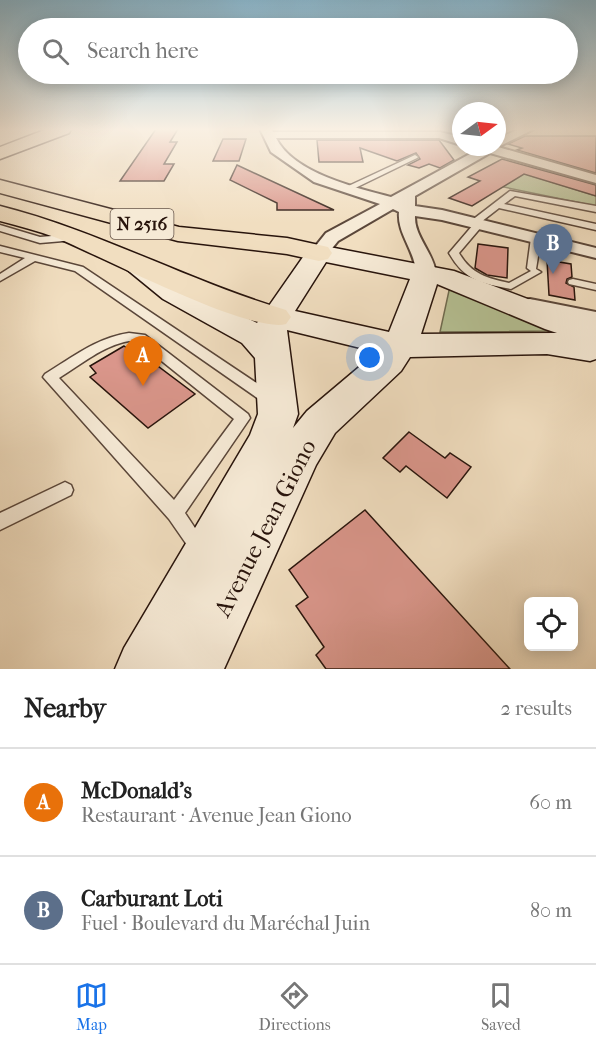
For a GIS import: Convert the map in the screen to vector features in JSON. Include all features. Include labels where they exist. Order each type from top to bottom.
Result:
[{"type":"highway","name":"N 2516","points":[[0,186],[178,234],[286,246],[319,253]]},
{"type":"highway","name":"N 2516","points":[[0,213],[75,237],[176,283],[275,317]]},
{"type":"main road","points":[[596,333],[556,322],[507,301],[426,273],[319,253],[275,317],[400,346],[547,343],[596,350]]},
{"type":"main road","name":"N 2516","points":[[133,263],[173,293],[254,335],[272,354]]},
{"type":"main road","name":"Avenue Jean Giono","points":[[297,425],[321,422],[389,362],[400,346],[426,273]]},
{"type":"main road","name":"Avenue Jean Giono","points":[[145,669],[223,568],[299,454],[297,425],[277,383],[270,333],[275,317]]},
{"type":"main road","name":"Avenue Jean Giono","points":[[194,669],[223,568]]},
{"type":"street","points":[[289,160],[319,179],[391,202],[408,210],[596,253]]},
{"type":"street","points":[[319,253],[332,237],[466,160]]},
{"type":"street","points":[[534,160],[596,179]]},
{"type":"street","points":[[408,192],[406,224],[425,261],[426,273]]},
{"type":"street","points":[[507,301],[596,318]]},
{"type":"lane","points":[[345,189],[408,160]]},
{"type":"lane","points":[[536,238],[534,270],[511,286],[474,278],[461,266],[454,253],[477,224],[497,206],[517,193],[596,209]]},
{"type":"lane","points":[[497,206],[596,227]]},
{"type":"lane","points":[[0,228],[40,240],[75,237]]},
{"type":"lane","points":[[0,249],[24,235]]},
{"type":"lane","points":[[0,249],[79,269],[265,394],[297,425]]},
{"type":"lane","points":[[0,278],[33,258]]},
{"type":"lane","points":[[573,282],[596,287]]},
{"type":"lane","points":[[176,513],[243,418],[141,338],[129,335],[116,337],[50,377],[176,513],[223,568]]},
{"type":"lane","points":[[0,522],[65,490]]},
{"type":"green space","points":[[513,170],[596,196],[596,206],[489,184]]},
{"type":"green space","points":[[450,286],[553,331],[440,332]]},
{"type":"building","points":[[134,160],[166,160],[164,164],[174,164],[164,181],[120,181]]},
{"type":"building","points":[[319,160],[363,162],[319,162]]},
{"type":"building","points":[[418,160],[454,160],[440,168],[429,164],[419,168],[408,165]]},
{"type":"building","points":[[500,160],[506,160],[596,185],[596,196],[524,174],[472,206],[449,198],[480,181],[468,177]]},
{"type":"building","points":[[552,160],[596,160],[596,173]]},
{"type":"building","points":[[237,165],[334,210],[277,210],[277,203],[230,180]]},
{"type":"building","points":[[478,244],[508,248],[507,278],[487,275],[475,268]]},
{"type":"building","points":[[547,260],[571,264],[572,277],[567,279],[566,283],[574,287],[575,300],[549,295]]},
{"type":"building","points":[[124,346],[131,351],[135,349],[195,394],[148,428],[90,377],[96,373],[90,366]]},
{"type":"building","points":[[409,432],[445,458],[450,453],[471,467],[447,498],[406,466],[400,472],[383,458]]},
{"type":"building","points":[[365,510],[510,669],[326,669],[316,655],[324,647],[296,606],[308,597],[289,570]]},
{"type":"place","name":"Carburant Loti","points":[[553,274]]},
{"type":"place","name":"McDonald's","points":[[143,386]]}]
